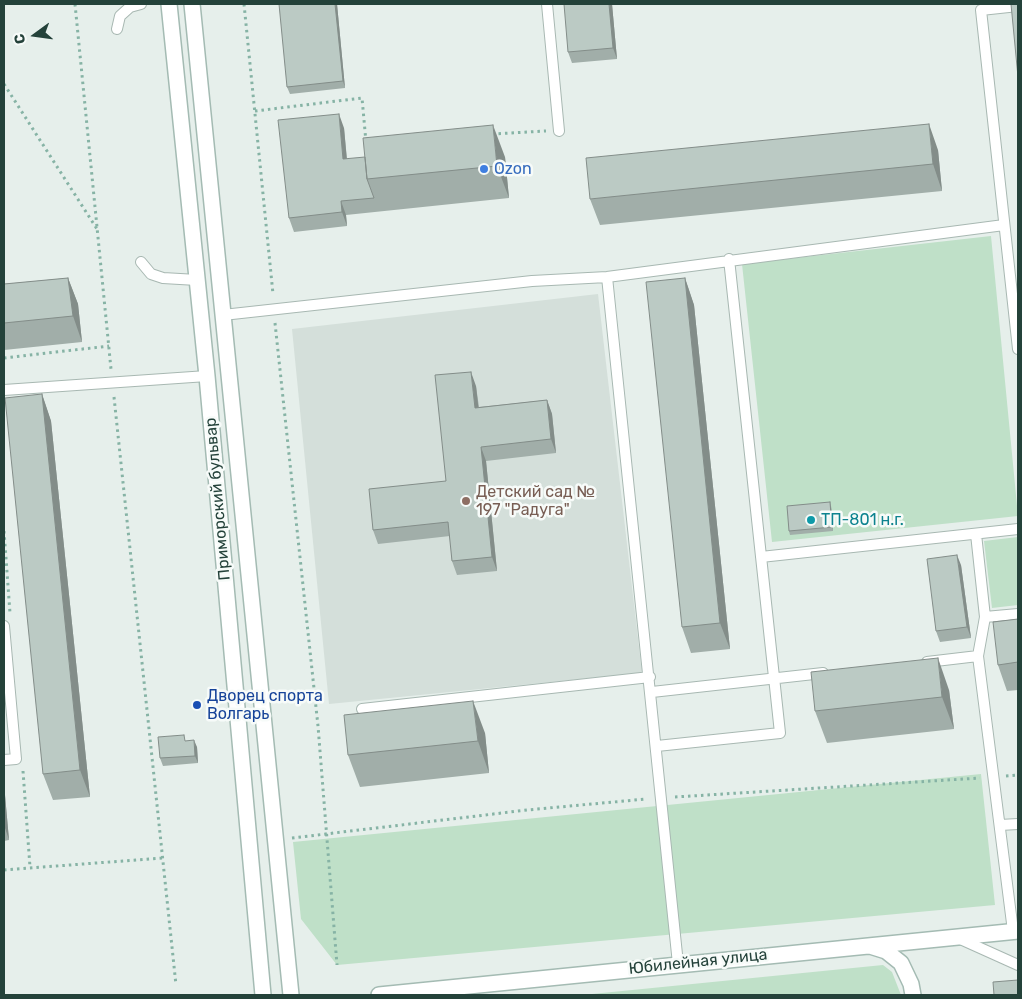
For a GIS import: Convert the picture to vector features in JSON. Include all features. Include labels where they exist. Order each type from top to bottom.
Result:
[{"type":"main road","name":"Приморский бульвар","points":[[169,4],[197,280],[263,995]]},
{"type":"main road","points":[[192,4],[291,995]]},
{"type":"main road","name":"Юбилейная улица","points":[[379,995],[1016,931]]},
{"type":"main road","points":[[865,945],[886,951],[901,963],[911,984],[913,995]]},
{"type":"lane","points":[[117,30],[120,16],[130,8],[141,4]]},
{"type":"lane","points":[[547,4],[559,130]]},
{"type":"lane","points":[[1018,6],[982,10],[1018,349]]},
{"type":"lane","points":[[223,315],[532,281],[607,277],[729,259],[1004,225]]},
{"type":"lane","points":[[657,746],[780,733],[729,259]]},
{"type":"lane","points":[[141,262],[151,274],[163,278],[197,280]]},
{"type":"lane","points":[[607,277],[652,692],[678,964]]},
{"type":"lane","points":[[4,390],[206,376]]},
{"type":"lane","points":[[761,557],[1018,529]]},
{"type":"lane","points":[[976,534],[985,617],[978,656],[1016,931]]},
{"type":"lane","points":[[985,617],[1018,614]]},
{"type":"lane","points":[[4,626],[16,759],[4,760]]},
{"type":"lane","points":[[920,662],[978,656]]},
{"type":"lane","points":[[652,692],[832,672]]},
{"type":"lane","points":[[362,709],[650,677]]},
{"type":"lane","points":[[1000,825],[1018,824]]},
{"type":"lane","points":[[956,937],[1018,965]]},
{"type":"path","points":[[75,4],[112,382],[176,985]]},
{"type":"path","points":[[244,4],[328,835],[337,965]]},
{"type":"path","points":[[4,84],[98,230]]},
{"type":"path","points":[[255,111],[362,98],[366,147]]},
{"type":"path","points":[[490,135],[559,130]]},
{"type":"path","points":[[4,358],[109,346]]},
{"type":"path","points":[[288,838],[328,835],[527,810],[662,798],[994,777]]},
{"type":"path","points":[[4,870],[162,858]]},
{"type":"shaded area","name":"Детский сад № 197 \"Радуга\"","points":[[598,294],[642,673],[329,704],[292,329]]},
{"type":"green space","points":[[991,236],[1018,516],[772,542],[742,264]]},
{"type":"green space","points":[[1018,537],[1018,605],[992,608],[984,541]]},
{"type":"green space","points":[[981,774],[995,905],[337,965],[301,919],[293,842]]},
{"type":"green space","points":[[883,965],[892,972],[901,995],[582,995]]},
{"type":"building","points":[[279,4],[335,4],[343,81],[287,87]]},
{"type":"building","points":[[564,4],[609,4],[613,48],[568,52]]},
{"type":"building","points":[[1011,4],[1018,4],[1018,77]]},
{"type":"building","points":[[339,114],[343,159],[365,157],[367,179],[374,198],[341,201],[342,212],[289,218],[278,120]]},
{"type":"building","points":[[929,124],[933,164],[590,199],[586,158]]},
{"type":"building","points":[[493,125],[497,166],[367,179],[363,138]]},
{"type":"building","points":[[68,278],[73,316],[4,323],[4,284]]},
{"type":"building","points":[[685,278],[720,623],[682,627],[646,282]]},
{"type":"building","points":[[471,372],[475,408],[547,400],[551,439],[481,447],[492,557],[452,561],[448,522],[373,530],[369,489],[446,481],[435,375]]},
{"type":"building","points":[[42,394],[80,770],[43,774],[5,398]]},
{"type":"building","name":"ТП-801 н.г.","points":[[830,502],[832,527],[789,531],[787,506]]},
{"type":"building","points":[[957,555],[967,627],[936,631],[927,559]]},
{"type":"building","points":[[1018,619],[1018,662],[998,665],[993,622]]},
{"type":"building","points":[[938,658],[942,697],[815,711],[811,672]]},
{"type":"building","points":[[473,701],[478,741],[348,755],[344,715]]},
{"type":"building","points":[[184,735],[185,741],[194,740],[195,756],[160,758],[158,737]]},
{"type":"building","points":[[1018,980],[1018,995],[994,995],[993,982]]},
{"type":"place","name":"Ozon","points":[[484,169]]},
{"type":"place","name":"Детский сад № 197 \"Радуга\"","points":[[466,501]]},
{"type":"place","name":"ТП-801 н.г.","points":[[811,520]]},
{"type":"place","name":"Дворец спорта Волгарь","points":[[197,705]]}]
